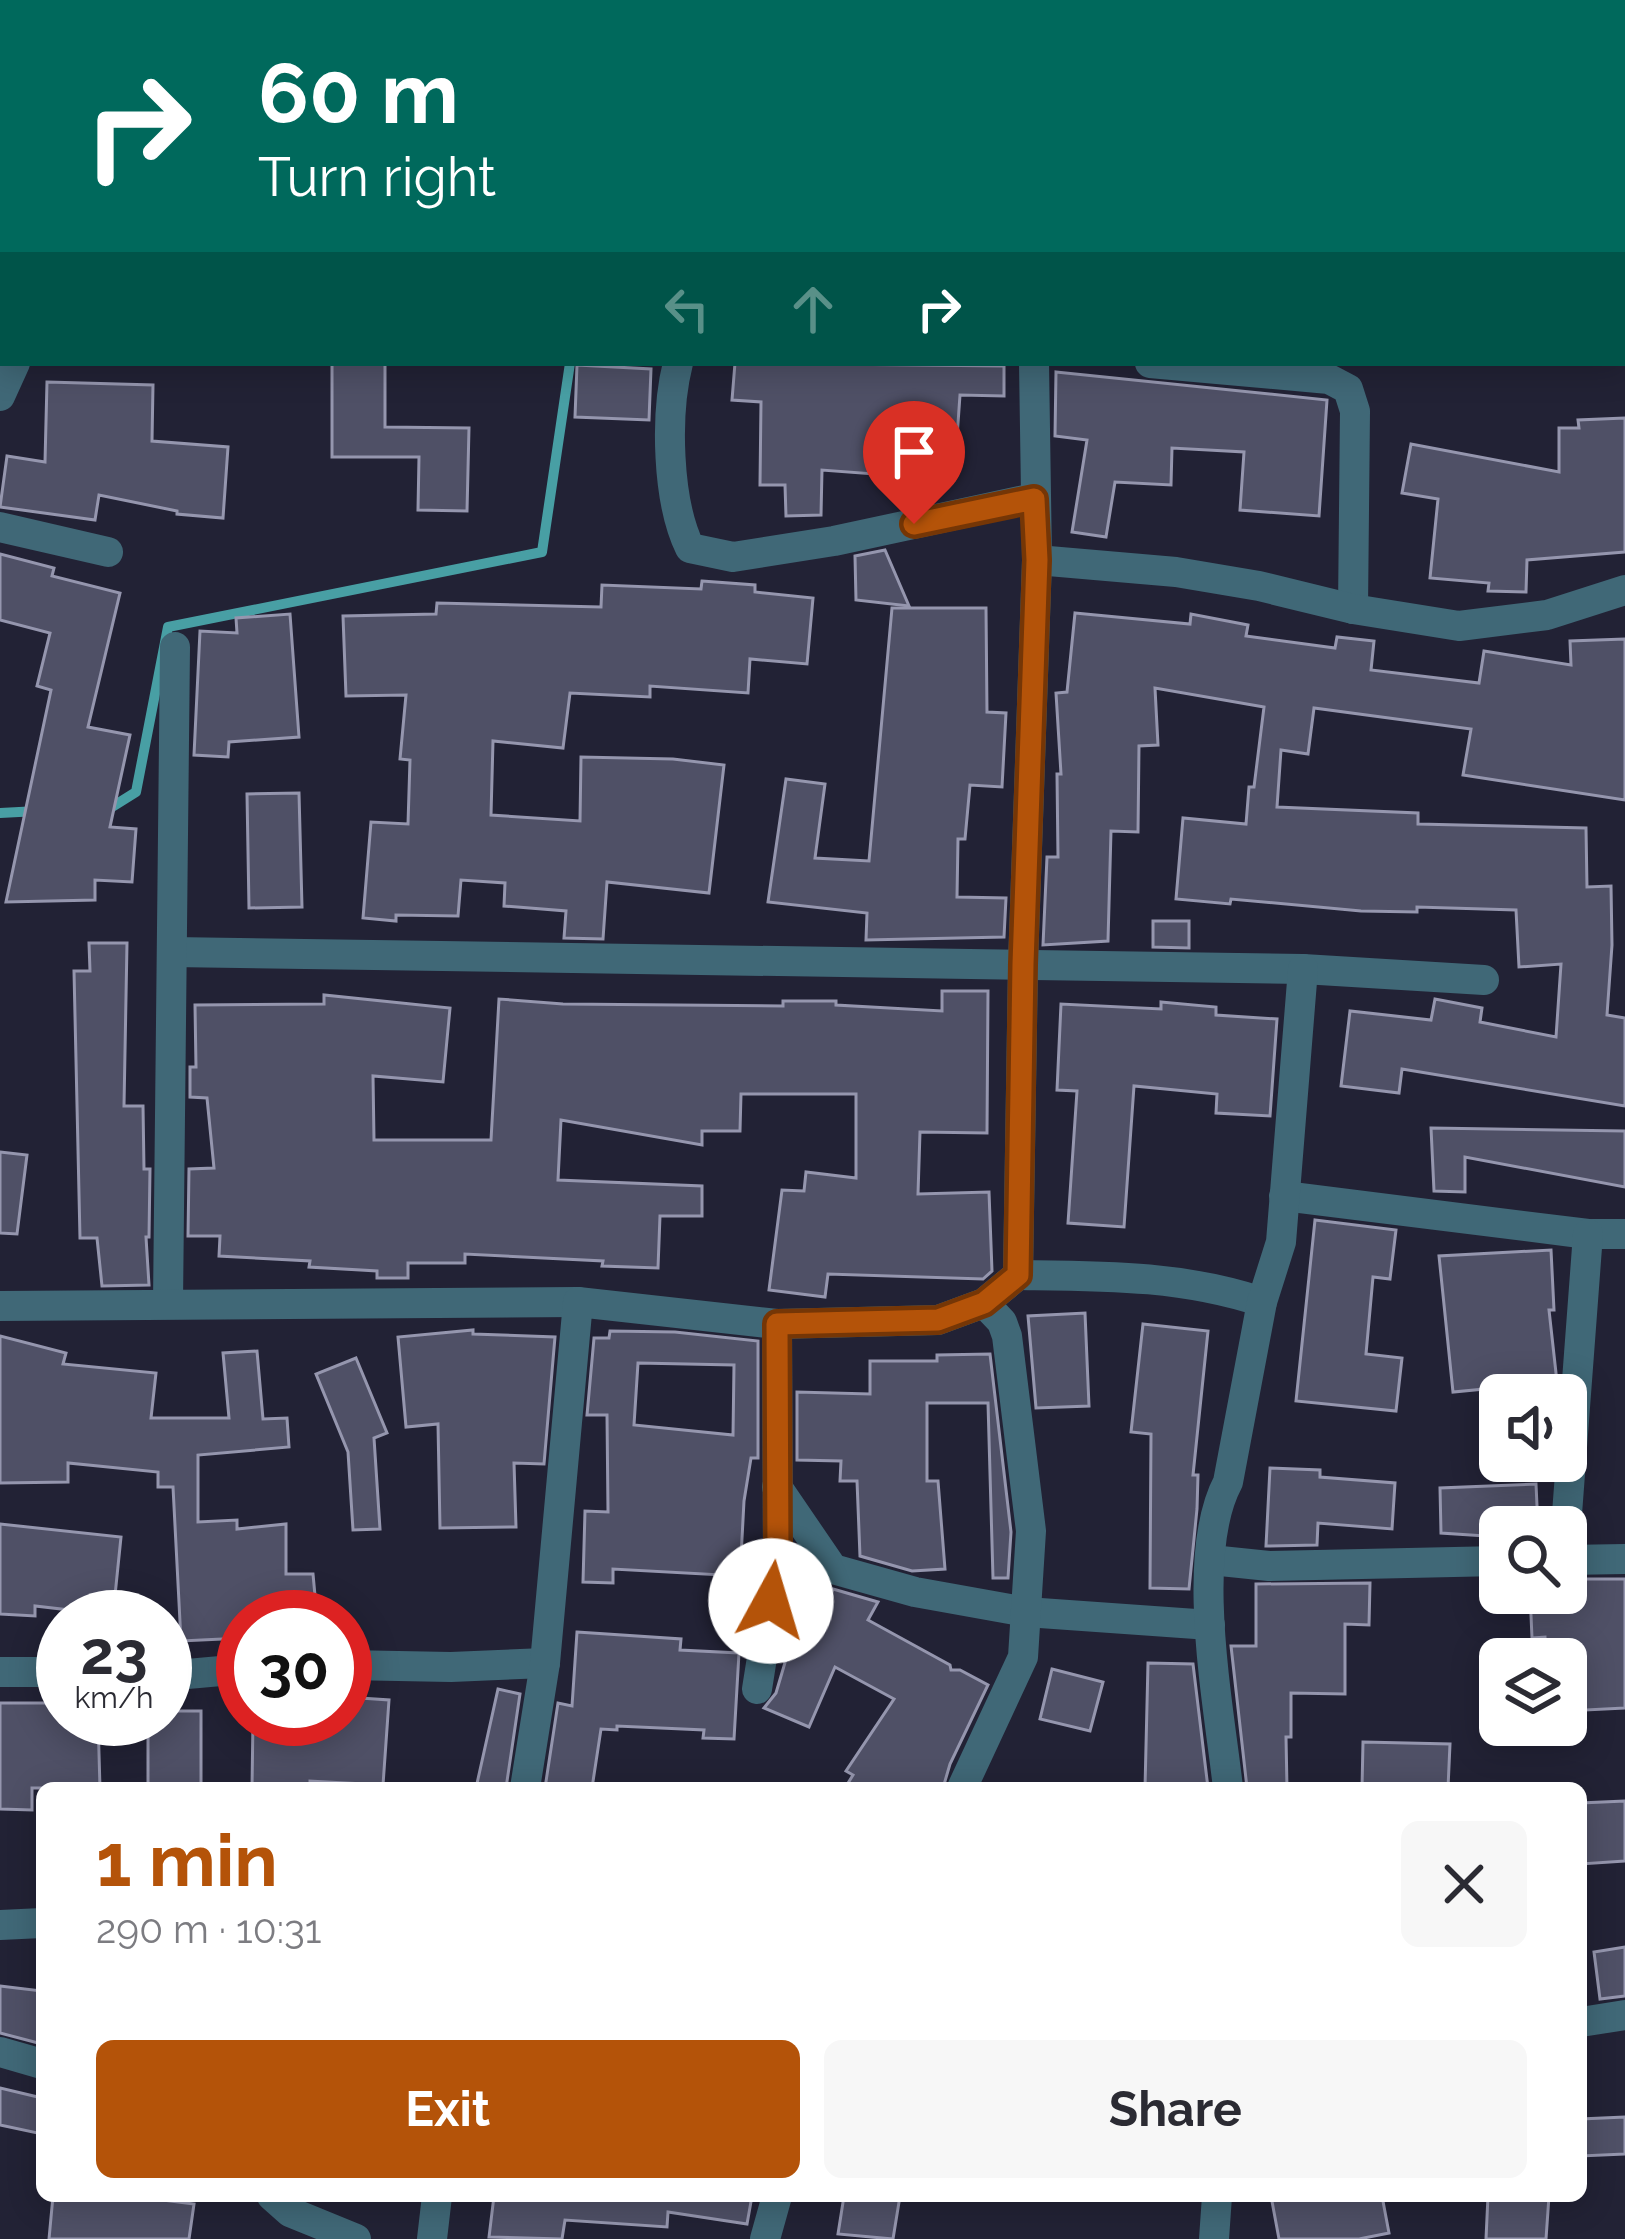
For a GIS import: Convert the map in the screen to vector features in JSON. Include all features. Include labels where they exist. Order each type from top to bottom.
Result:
[{"type":"street","points":[[0,396],[14,366]]},
{"type":"street","points":[[677,366],[669,396],[677,522],[690,548],[733,557],[1034,499]]},
{"type":"street","points":[[1018,1275],[1037,560],[1034,366]]},
{"type":"street","points":[[1184,366],[1329,379],[1348,389],[1355,411],[1353,609]]},
{"type":"street","points":[[0,527],[108,552]]},
{"type":"street","points":[[1037,560],[1176,572],[1459,626],[1547,615],[1625,590]]},
{"type":"street","points":[[169,1303],[175,647]]},
{"type":"street","points":[[172,952],[1303,969],[1484,980]]},
{"type":"street","points":[[1227,1782],[1210,1625],[1210,1559],[1216,1505],[1228,1482],[1262,1302],[1280,1242],[1303,969]]},
{"type":"street","points":[[1284,1196],[1588,1234],[1625,1234]]},
{"type":"street","points":[[1568,1506],[1588,1234]]},
{"type":"street","points":[[0,1306],[578,1302],[777,1324],[938,1320],[984,1303],[1018,1275],[1145,1276],[1217,1287],[1262,1302]]},
{"type":"street","points":[[526,1782],[545,1663],[578,1302]]},
{"type":"street","points":[[965,1782],[1023,1657],[1031,1531],[1007,1336],[1002,1322],[984,1303]]},
{"type":"street","points":[[757,1689],[778,1557],[777,1324]]},
{"type":"street","points":[[777,1486],[833,1569],[915,1592],[1027,1612],[1210,1625]]},
{"type":"street","points":[[1210,1559],[1269,1566],[1479,1561]]},
{"type":"street","points":[[1587,1560],[1625,1559]]},
{"type":"street","points":[[372,1666],[545,1663]]},
{"type":"street","points":[[0,1672],[36,1672]]},
{"type":"street","points":[[0,1925],[36,1923]]},
{"type":"street","points":[[1587,2021],[1625,2014]]},
{"type":"street","points":[[0,2052],[36,2062]]},
{"type":"street","points":[[279,2202],[290,2212],[356,2239]]},
{"type":"street","points":[[432,2239],[436,2202]]},
{"type":"street","points":[[765,2239],[775,2202]]},
{"type":"street","points":[[1214,2239],[1217,2202]]},
{"type":"building","points":[[332,366],[385,366],[385,427],[469,428],[467,511],[418,510],[419,457],[332,457]]},
{"type":"building","points":[[577,366],[651,369],[649,420],[575,417]]},
{"type":"building","points":[[735,366],[1004,366],[1004,396],[960,395],[954,480],[822,470],[821,515],[786,516],[785,485],[760,485],[761,402],[732,400]]},
{"type":"building","points":[[1056,372],[1327,400],[1319,516],[1240,510],[1244,452],[1172,448],[1171,485],[1115,482],[1106,537],[1072,532],[1087,440],[1055,436]]},
{"type":"building","points":[[47,382],[153,385],[152,441],[228,447],[223,518],[177,514],[99,495],[95,520],[0,507],[7,456],[45,462]]},
{"type":"building","points":[[1625,418],[1625,552],[1527,560],[1526,592],[1488,591],[1489,583],[1430,578],[1438,499],[1402,493],[1411,444],[1559,472],[1559,428],[1579,428],[1578,420]]},
{"type":"building","points":[[885,550],[909,606],[856,600],[855,556]]},
{"type":"building","points":[[0,554],[54,568],[52,576],[120,593],[88,727],[130,735],[110,827],[136,829],[132,882],[95,880],[95,900],[6,902],[51,690],[37,686],[50,633],[0,620]]},
{"type":"building","points":[[702,581],[755,585],[755,592],[813,598],[807,664],[750,659],[748,693],[650,686],[650,697],[570,693],[563,748],[493,741],[491,815],[580,821],[581,757],[724,765],[709,893],[607,882],[603,939],[564,938],[566,911],[504,906],[505,883],[461,880],[458,916],[396,915],[396,921],[363,918],[371,822],[408,824],[410,760],[400,759],[406,695],[346,696],[343,616],[436,614],[437,603],[601,607],[602,585],[701,589]]},
{"type":"building","points":[[892,608],[986,608],[987,712],[1006,713],[1002,787],[970,785],[965,839],[958,839],[957,897],[1006,898],[1004,937],[866,940],[867,913],[768,902],[786,779],[825,784],[815,858],[869,861]]},
{"type":"building","points":[[1075,613],[1190,624],[1191,614],[1248,625],[1246,636],[1335,648],[1337,637],[1374,641],[1371,670],[1479,683],[1484,651],[1571,665],[1570,641],[1625,639],[1625,800],[1463,775],[1471,729],[1314,708],[1308,754],[1281,750],[1277,807],[1418,813],[1418,824],[1586,828],[1587,887],[1611,886],[1607,1015],[1625,1018],[1625,1106],[1402,1069],[1399,1093],[1341,1086],[1350,1011],[1431,1020],[1435,999],[1482,1008],[1480,1022],[1556,1037],[1561,964],[1519,967],[1516,910],[1417,907],[1417,912],[1361,911],[1176,899],[1183,818],[1246,824],[1264,707],[1155,688],[1158,745],[1139,746],[1138,832],[1111,831],[1108,941],[1043,945],[1047,857],[1058,857],[1057,774],[1061,774],[1056,693],[1067,692]]},
{"type":"building","points":[[290,614],[299,737],[229,742],[228,757],[194,755],[200,631],[237,633],[236,618]]},
{"type":"building","points":[[299,793],[302,907],[249,908],[247,794]]},
{"type":"building","points":[[1153,921],[1189,921],[1189,948],[1153,947]]},
{"type":"building","points":[[89,943],[127,943],[124,1106],[143,1106],[144,1169],[150,1169],[149,1285],[102,1286],[97,1238],[80,1238],[74,971],[90,971]]},
{"type":"building","points":[[942,991],[988,991],[987,1133],[920,1132],[918,1194],[989,1192],[992,1271],[983,1279],[828,1274],[825,1297],[769,1290],[782,1190],[804,1191],[806,1172],[856,1178],[856,1094],[741,1094],[740,1131],[702,1131],[702,1145],[561,1120],[558,1180],[702,1186],[702,1216],[660,1216],[658,1268],[465,1254],[465,1263],[408,1263],[408,1278],[377,1278],[377,1271],[309,1267],[310,1261],[219,1256],[220,1236],[188,1236],[189,1169],[214,1168],[207,1098],[190,1097],[190,1067],[196,1067],[195,1005],[324,1004],[324,995],[450,1008],[443,1082],[373,1076],[374,1140],[491,1140],[499,999],[783,1006],[783,1001],[836,1001],[836,1005],[942,1011]]},
{"type":"building","points":[[1161,1002],[1216,1007],[1216,1015],[1277,1019],[1270,1116],[1216,1113],[1217,1094],[1134,1086],[1124,1227],[1068,1223],[1077,1091],[1057,1090],[1061,1004],[1161,1009]]},
{"type":"building","points":[[1431,1128],[1625,1131],[1625,1187],[1465,1157],[1465,1192],[1434,1191]]},
{"type":"building","points":[[0,1152],[27,1155],[17,1234],[0,1233]]},
{"type":"building","points":[[1315,1220],[1396,1230],[1390,1279],[1373,1277],[1366,1354],[1402,1358],[1396,1411],[1296,1401]]},
{"type":"building","points":[[1551,1250],[1554,1310],[1549,1310],[1556,1374],[1479,1374],[1479,1390],[1453,1392],[1439,1256]]},
{"type":"building","points":[[1085,1313],[1089,1406],[1036,1408],[1028,1316]]},
{"type":"building","points":[[1143,1324],[1208,1331],[1193,1475],[1198,1475],[1197,1509],[1189,1589],[1150,1588],[1151,1434],[1131,1432]]},
{"type":"building","points":[[473,1330],[473,1334],[555,1337],[544,1464],[514,1463],[516,1527],[440,1528],[438,1424],[406,1427],[398,1337]]},
{"type":"building","points":[[610,1331],[675,1332],[758,1341],[758,1458],[751,1458],[744,1501],[740,1576],[613,1569],[613,1583],[583,1582],[585,1511],[608,1512],[607,1415],[587,1415],[594,1338],[609,1338]],"holes":[[[638,1363],[734,1365],[733,1435],[634,1425]]]},
{"type":"building","points":[[0,1336],[66,1353],[63,1364],[156,1373],[151,1418],[229,1418],[223,1353],[257,1351],[263,1419],[287,1418],[289,1447],[198,1455],[198,1522],[237,1520],[237,1529],[286,1524],[286,1574],[313,1574],[314,1590],[216,1590],[216,1639],[192,1640],[192,1590],[178,1590],[173,1487],[158,1487],[158,1472],[68,1463],[68,1482],[0,1483]]},
{"type":"building","points":[[990,1354],[1011,1532],[1008,1578],[993,1578],[988,1403],[927,1403],[927,1481],[938,1481],[945,1569],[912,1571],[860,1556],[857,1481],[840,1481],[841,1461],[797,1460],[797,1392],[870,1394],[870,1361],[937,1361],[937,1355]]},
{"type":"building","points":[[356,1358],[387,1433],[374,1438],[380,1529],[353,1530],[348,1452],[316,1374]]},
{"type":"building","points":[[1270,1468],[1320,1470],[1320,1477],[1395,1483],[1392,1529],[1318,1523],[1317,1545],[1266,1546]]},
{"type":"building","points":[[1536,1484],[1537,1506],[1479,1506],[1479,1536],[1441,1533],[1440,1488]]},
{"type":"building","points":[[0,1524],[121,1537],[116,1590],[36,1590],[35,1616],[0,1614]]},
{"type":"building","points":[[1587,1579],[1625,1579],[1625,1708],[1587,1710],[1587,1638],[1532,1638],[1531,1614],[1587,1614]]},
{"type":"building","points":[[1370,1583],[1369,1625],[1345,1624],[1345,1694],[1291,1693],[1287,1782],[1246,1782],[1231,1646],[1256,1646],[1256,1584]]},
{"type":"building","points":[[833,1589],[878,1602],[868,1620],[950,1665],[951,1670],[988,1685],[945,1782],[849,1782],[853,1775],[846,1771],[894,1699],[835,1667],[809,1727],[764,1708],[776,1693],[789,1649],[800,1654]]},
{"type":"building","points":[[577,1632],[681,1639],[680,1650],[739,1653],[734,1739],[703,1738],[704,1730],[601,1729],[593,1782],[546,1782],[558,1703],[572,1706]]},
{"type":"building","points":[[1148,1663],[1193,1664],[1207,1782],[1145,1782]]},
{"type":"building","points":[[1052,1669],[1103,1682],[1090,1731],[1040,1719]]},
{"type":"building","points":[[498,1689],[520,1694],[507,1782],[477,1782]]},
{"type":"building","points":[[372,1699],[389,1700],[383,1782],[252,1782],[253,1746],[372,1746]]},
{"type":"building","points":[[0,1703],[36,1703],[36,1746],[99,1746],[100,1782],[36,1782],[32,1810],[0,1809]]},
{"type":"building","points":[[192,1711],[201,1711],[201,1782],[148,1782],[148,1746],[192,1746]]},
{"type":"building","points":[[1363,1742],[1450,1744],[1448,1782],[1362,1782]]},
{"type":"building","points":[[1625,1801],[1625,1861],[1587,1864],[1587,1803]]},
{"type":"building","points":[[1625,1947],[1625,1996],[1600,1999],[1594,1952]]},
{"type":"building","points":[[0,1986],[36,1990],[36,2042],[0,2033]]},
{"type":"building","points":[[0,2088],[36,2097],[36,2133],[0,2125]]},
{"type":"building","points":[[1625,2117],[1625,2154],[1587,2156],[1587,2119]]},
{"type":"building","points":[[52,2202],[194,2204],[189,2239],[49,2239]]},
{"type":"building","points":[[493,2202],[751,2202],[747,2224],[668,2212],[667,2227],[565,2220],[562,2239],[489,2237]]},
{"type":"building","points":[[843,2202],[899,2202],[893,2239],[838,2234]]},
{"type":"building","points":[[1272,2202],[1383,2202],[1389,2233],[1359,2239],[1279,2239]]},
{"type":"building","points":[[1488,2202],[1549,2202],[1546,2239],[1486,2239]]},
{"type":"waterway","points":[[104,808],[136,792],[168,627],[542,552],[570,366]]},
{"type":"waterway","points":[[0,813],[38,811]]},
{"type":"route","points":[[771,1601],[778,1557],[777,1324],[938,1320],[984,1303],[1018,1275],[1037,560],[1034,499],[914,524]]}]
